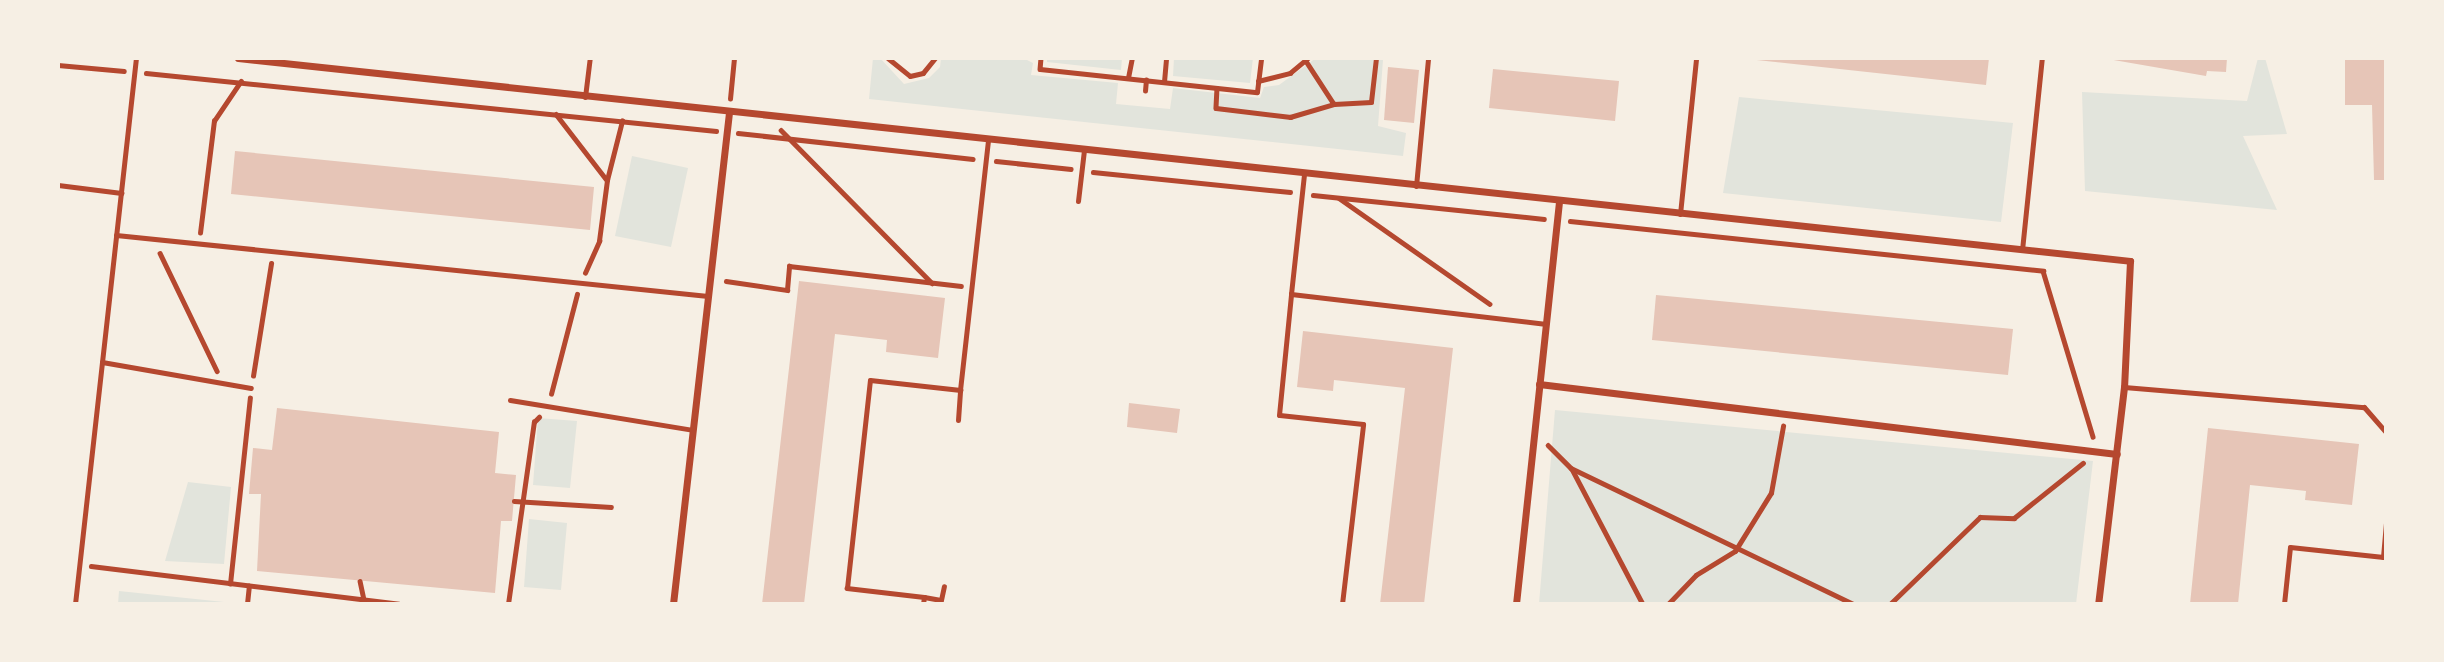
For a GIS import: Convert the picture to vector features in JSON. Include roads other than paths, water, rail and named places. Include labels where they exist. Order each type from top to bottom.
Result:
[{"type":"street","points":[[239,58],[269,59],[729,113],[2130,261],[2124,387],[2098,604]]},
{"type":"street","points":[[673,604],[729,113]]},
{"type":"street","points":[[1517,604],[1559,201]]},
{"type":"street","points":[[1539,384],[2117,454]]},
{"type":"lane","points":[[75,604],[136,58]]},
{"type":"lane","points":[[585,97],[590,58]]},
{"type":"lane","points":[[1416,186],[1428,58]]},
{"type":"lane","points":[[1680,214],[1696,58]]},
{"type":"lane","points":[[2022,250],[2042,58]]},
{"type":"lane","points":[[958,420],[988,140]]},
{"type":"lane","points":[[1078,201],[1084,150]]},
{"type":"lane","points":[[1304,174],[1279,415],[1363,424],[1342,604]]},
{"type":"lane","points":[[58,185],[121,192]]},
{"type":"lane","points":[[116,235],[579,286],[708,296]]},
{"type":"lane","points":[[1291,294],[1546,324]]},
{"type":"lane","points":[[102,362],[251,388]]},
{"type":"lane","points":[[944,586],[941,600],[847,588],[870,380],[960,390]]},
{"type":"lane","points":[[2124,387],[2364,407],[2386,432]]},
{"type":"lane","points":[[510,400],[693,430]]},
{"type":"lane","points":[[2284,604],[2290,547],[2383,557],[2386,522]]},
{"type":"lane","points":[[923,597],[923,604]]}]
